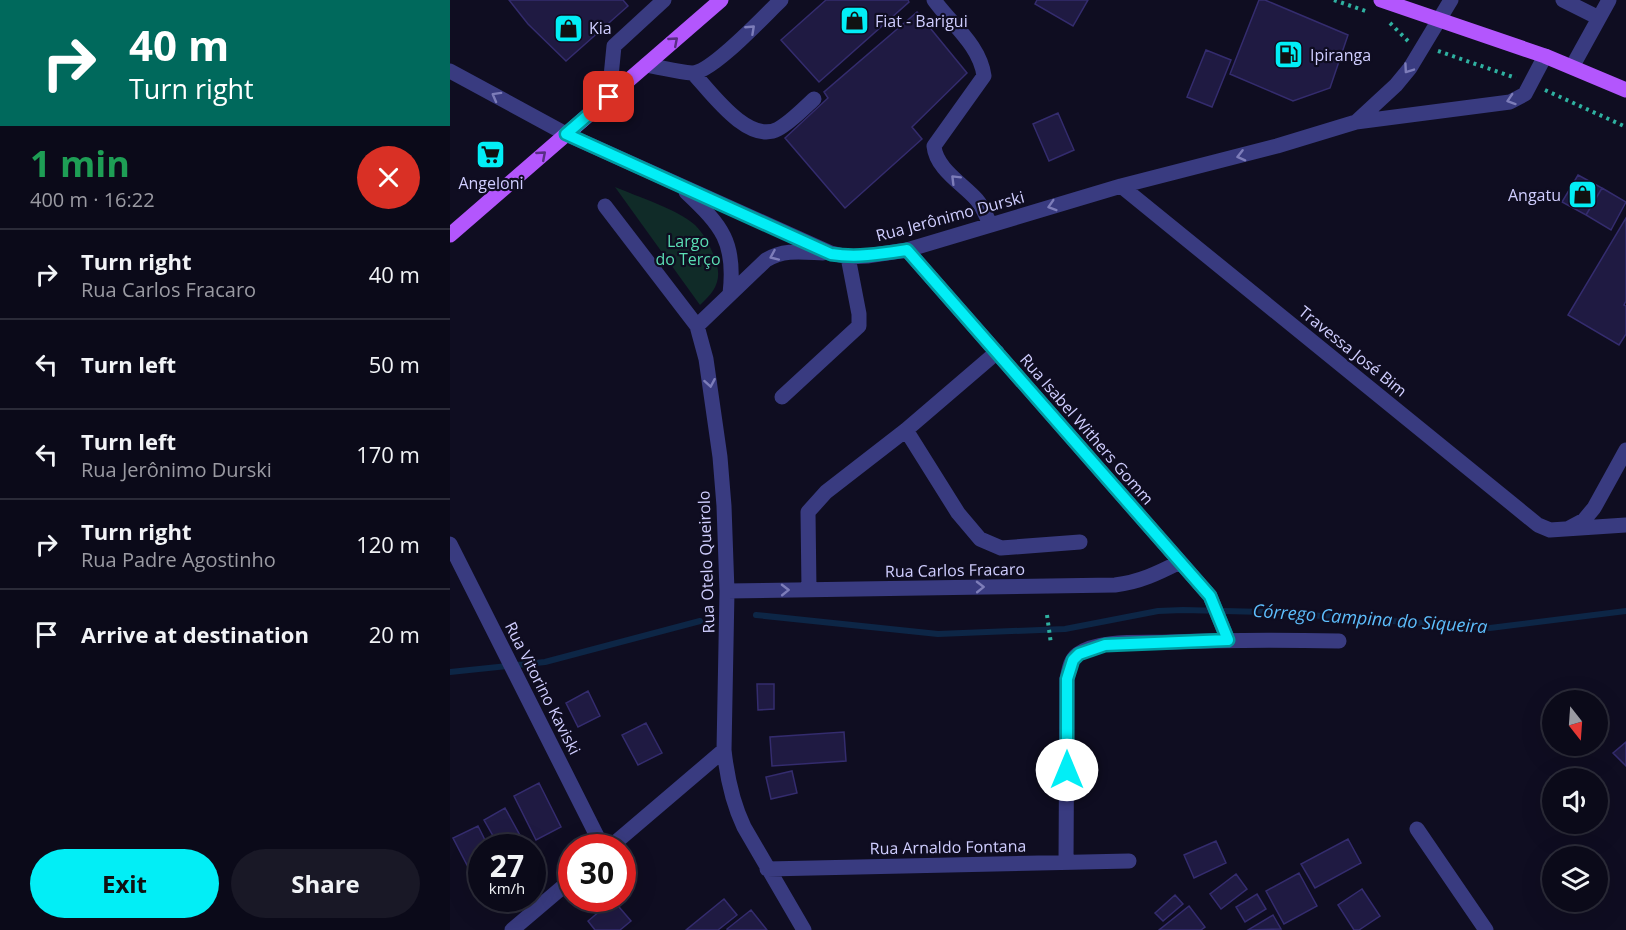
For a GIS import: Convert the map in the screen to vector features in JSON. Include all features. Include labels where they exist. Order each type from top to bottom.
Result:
[{"type":"main road","points":[[1380,0],[1545,56],[1626,90]]},
{"type":"main road","points":[[450,235],[646,65],[714,2]]},
{"type":"street","points":[[609,97],[614,46],[664,0]]},
{"type":"street","points":[[646,65],[693,73],[704,70],[717,61],[781,0]]},
{"type":"street","points":[[934,0],[978,54],[983,64],[984,76],[934,146],[934,153],[939,162],[977,201],[991,225]]},
{"type":"street","name":"Rua Jerônimo Durski","points":[[450,70],[566,134],[675,181],[831,254],[875,255],[907,250],[1121,186],[1277,146],[1356,122],[1396,85],[1410,68],[1451,0]]},
{"type":"street","points":[[1563,0],[1599,18]]},
{"type":"street","points":[[1572,68],[1609,0]]},
{"type":"street","points":[[1356,122],[1510,102],[1525,94],[1545,56]]},
{"type":"street","points":[[693,73],[734,117],[746,126],[764,132],[777,130],[814,99]]},
{"type":"street","points":[[675,181],[708,213],[722,231],[730,249],[733,271],[730,294]]},
{"type":"street","name":"Travessa José Bim","points":[[1121,186],[1538,525],[1550,530],[1626,525]]},
{"type":"street","name":"Rua Otelo Queirolo","points":[[605,206],[697,326],[709,378],[720,457],[727,591],[724,750],[730,791],[736,810],[767,869],[804,930]]},
{"type":"street","name":"Rua Isabel Withers Gomm","points":[[907,250],[1210,596],[1228,640]]},
{"type":"street","points":[[697,326],[765,260],[776,253],[789,251],[831,254]]},
{"type":"street","points":[[783,398],[859,326],[860,314],[848,256]]},
{"type":"street","points":[[809,590],[808,512],[826,492],[906,430],[997,352]]},
{"type":"street","points":[[906,430],[958,513],[980,539],[1001,548],[1080,542]]},
{"type":"street","points":[[1568,529],[1584,520],[1594,508],[1626,450]]},
{"type":"street","name":"Rua Vitorino Kaviski","points":[[450,544],[596,834]]},
{"type":"street","name":"Rua Carlos Fracaro","points":[[727,591],[1115,585],[1153,576],[1180,562]]},
{"type":"street","points":[[1066,862],[1067,679],[1073,660],[1079,654],[1105,645],[1228,640],[1339,641]]},
{"type":"street","points":[[625,834],[724,750]]},
{"type":"street","points":[[1417,829],[1486,930]]},
{"type":"street","name":"Rua Arnaldo Fontana","points":[[767,869],[1129,861]]},
{"type":"street","points":[[512,930],[558,891]]},
{"type":"path","points":[[1531,84],[1626,127]]},
{"type":"path","points":[[1047,615],[1051,644]]},
{"type":"green space","name":"Largo do Terço","points":[[615,187],[679,214],[688,219],[701,232],[714,256],[718,277],[711,294],[700,305]]},
{"type":"building","name":"Kia","points":[[509,0],[623,0],[628,6],[566,61],[528,24]]},
{"type":"building","points":[[826,0],[908,0],[909,2],[819,82],[781,40]]},
{"type":"building","points":[[1037,0],[1088,0],[1073,26],[1035,4]]},
{"type":"building","name":"Ipiranga","points":[[1259,0],[1265,0],[1348,35],[1330,88],[1293,101],[1230,74]]},
{"type":"building","points":[[917,12],[967,73],[912,127],[922,139],[845,208],[785,138],[828,98],[824,92]]},
{"type":"building","points":[[1206,50],[1231,60],[1212,107],[1187,97]]},
{"type":"building","points":[[1058,113],[1074,150],[1049,161],[1033,124]]},
{"type":"building","name":"Angatu","points":[[1578,175],[1602,188],[1586,215],[1562,202]]},
{"type":"building","points":[[1602,188],[1626,202],[1611,230],[1586,215]]},
{"type":"building","points":[[1626,218],[1626,301],[1624,305],[1626,306],[1626,334],[1619,345],[1568,315]]},
{"type":"building","points":[[757,684],[774,684],[774,709],[758,710]]},
{"type":"building","points":[[588,691],[600,716],[578,727],[566,703]]},
{"type":"building","points":[[646,723],[662,753],[638,765],[622,735]]},
{"type":"building","points":[[844,732],[846,761],[772,766],[770,737]]},
{"type":"building","points":[[1626,742],[1626,766],[1613,753]]},
{"type":"building","points":[[792,771],[797,793],[771,799],[766,777]]},
{"type":"building","points":[[539,783],[561,827],[546,835],[533,834],[514,796]]},
{"type":"building","points":[[505,808],[519,834],[492,834],[484,820]]},
{"type":"building","points":[[478,826],[482,834],[468,834],[468,867],[453,838]]},
{"type":"building","points":[[1348,839],[1361,863],[1315,888],[1301,864]]},
{"type":"building","points":[[1216,841],[1226,863],[1194,878],[1184,855]]},
{"type":"building","points":[[1299,873],[1317,906],[1284,924],[1266,891]]},
{"type":"building","points":[[1236,874],[1247,889],[1221,909],[1210,894]]},
{"type":"building","points":[[1362,889],[1380,916],[1359,930],[1354,930],[1338,905]]},
{"type":"building","points":[[1257,894],[1266,909],[1245,922],[1236,907]]},
{"type":"building","points":[[1175,895],[1183,904],[1163,921],[1155,913]]},
{"type":"building","points":[[724,899],[737,915],[718,930],[686,930]]},
{"type":"building","points":[[1189,906],[1205,927],[1201,930],[1159,930]]},
{"type":"building","points":[[751,910],[767,930],[727,930],[727,929]]},
{"type":"building","points":[[599,912],[623,912],[631,921],[620,930],[595,930],[588,921]]},
{"type":"building","points":[[1273,915],[1281,929],[1248,930]]},
{"type":"waterway","name":"Córrego Campina do Siqueira","points":[[756,615],[938,634],[1065,629],[1158,611],[1183,610],[1265,612],[1490,628],[1626,611]]},
{"type":"waterway","name":"Córrego Campina do Siqueira","points":[[450,672],[545,662],[700,621]]},
{"type":"place","name":"Fiat - Barigui","points":[[854,21]]},
{"type":"place","name":"Kia","points":[[568,28]]},
{"type":"place","name":"Ipiranga","points":[[1289,55]]},
{"type":"place","name":"Angeloni","points":[[491,155]]},
{"type":"place","name":"Angatu","points":[[1582,195]]},
{"type":"route","points":[[609,97],[566,134],[675,181],[831,254],[867,256],[907,250],[1210,596],[1228,640],[1105,645],[1079,654],[1073,660],[1067,679],[1067,770]]}]
